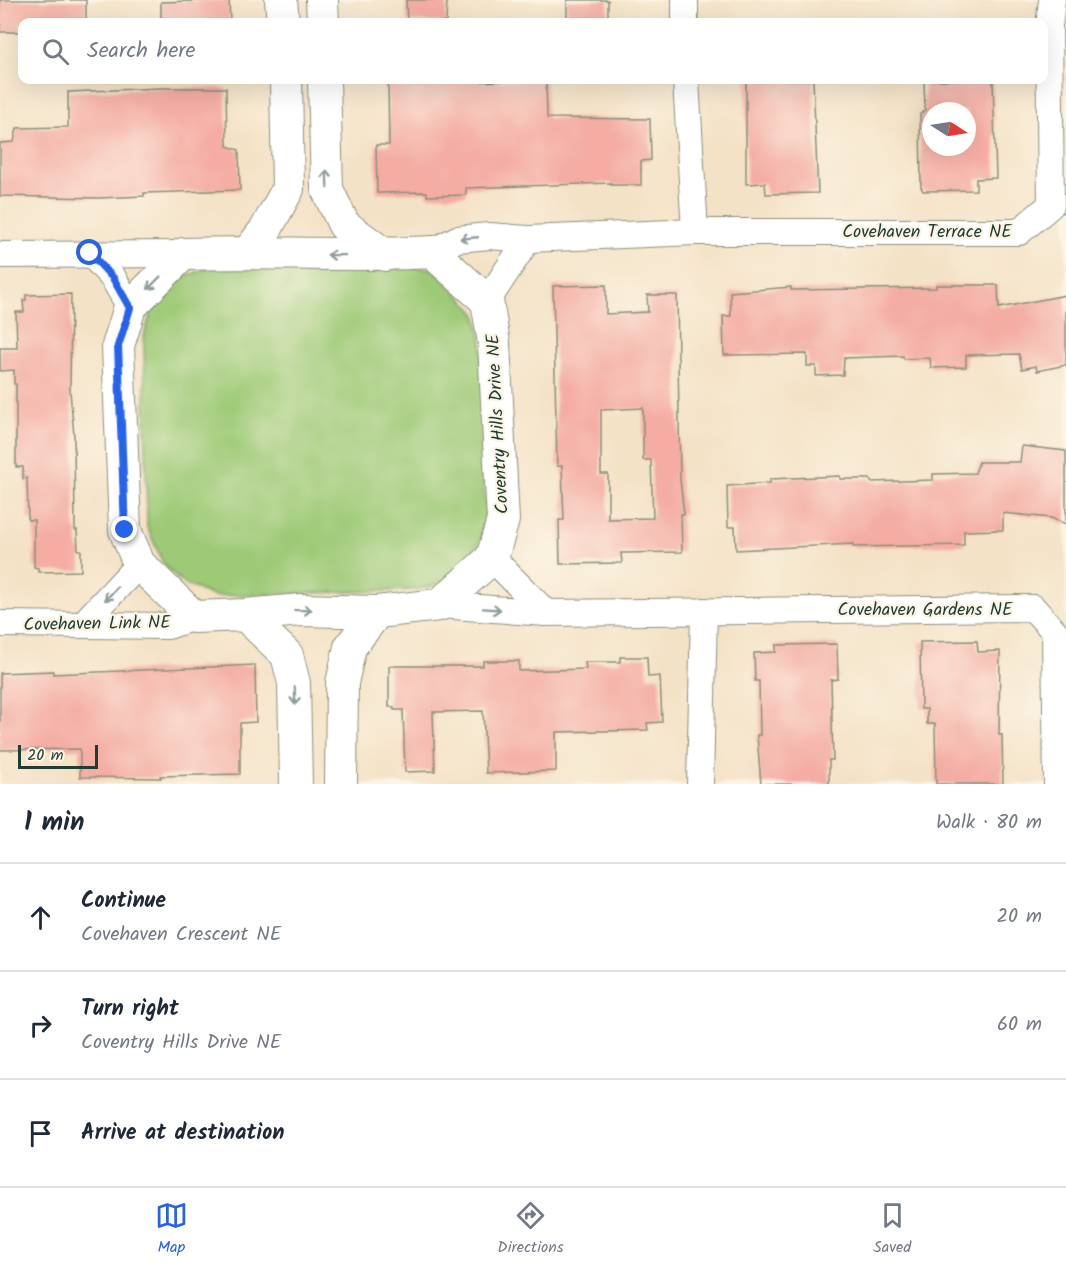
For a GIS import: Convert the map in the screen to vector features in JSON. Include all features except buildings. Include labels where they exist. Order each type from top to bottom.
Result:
[{"type":"street","points":[[281,0],[283,18]]},
{"type":"street","points":[[322,0],[323,18]]},
{"type":"street","points":[[685,0],[685,18]]},
{"type":"street","name":"Covehaven Terrace NE","points":[[518,238],[695,232],[1019,232],[1052,206],[1049,26],[1052,0]]},
{"type":"street","points":[[249,251],[266,229],[288,189],[286,84]]},
{"type":"street","points":[[324,84],[327,189],[344,225],[385,255]]},
{"type":"street","points":[[686,84],[695,232]]},
{"type":"street","points":[[0,255],[183,254],[249,251],[334,256],[385,255],[432,252],[458,239],[518,238],[488,301],[432,252]]},
{"type":"street","points":[[90,253],[113,278],[130,308]]},
{"type":"street","points":[[183,254],[130,308],[118,346],[125,530],[139,564],[194,617],[301,610],[377,612],[439,605],[492,558],[546,613]]},
{"type":"street","name":"Coventry Hills Drive NE","points":[[488,301],[494,343],[503,520],[492,558]]},
{"type":"street","points":[[82,624],[139,564]]},
{"type":"street","name":"Covehaven Gardens NE","points":[[439,605],[546,613],[1032,608],[1055,632],[1057,784]]},
{"type":"street","points":[[700,784],[704,611]]},
{"type":"street","points":[[341,784],[342,683],[350,647],[377,612]]},
{"type":"street","points":[[245,615],[287,655],[294,682],[296,784]]},
{"type":"street","name":"Covehaven Link NE","points":[[0,624],[168,626],[194,617]]},
{"type":"green space","points":[[212,267],[433,268],[476,313],[482,339],[485,520],[479,543],[466,563],[448,579],[429,587],[413,590],[213,596],[183,583],[164,565],[147,527],[144,338],[152,311],[166,291],[186,277]]},
{"type":"route","points":[[90,253],[113,278],[130,308],[118,346],[125,530]]}]
